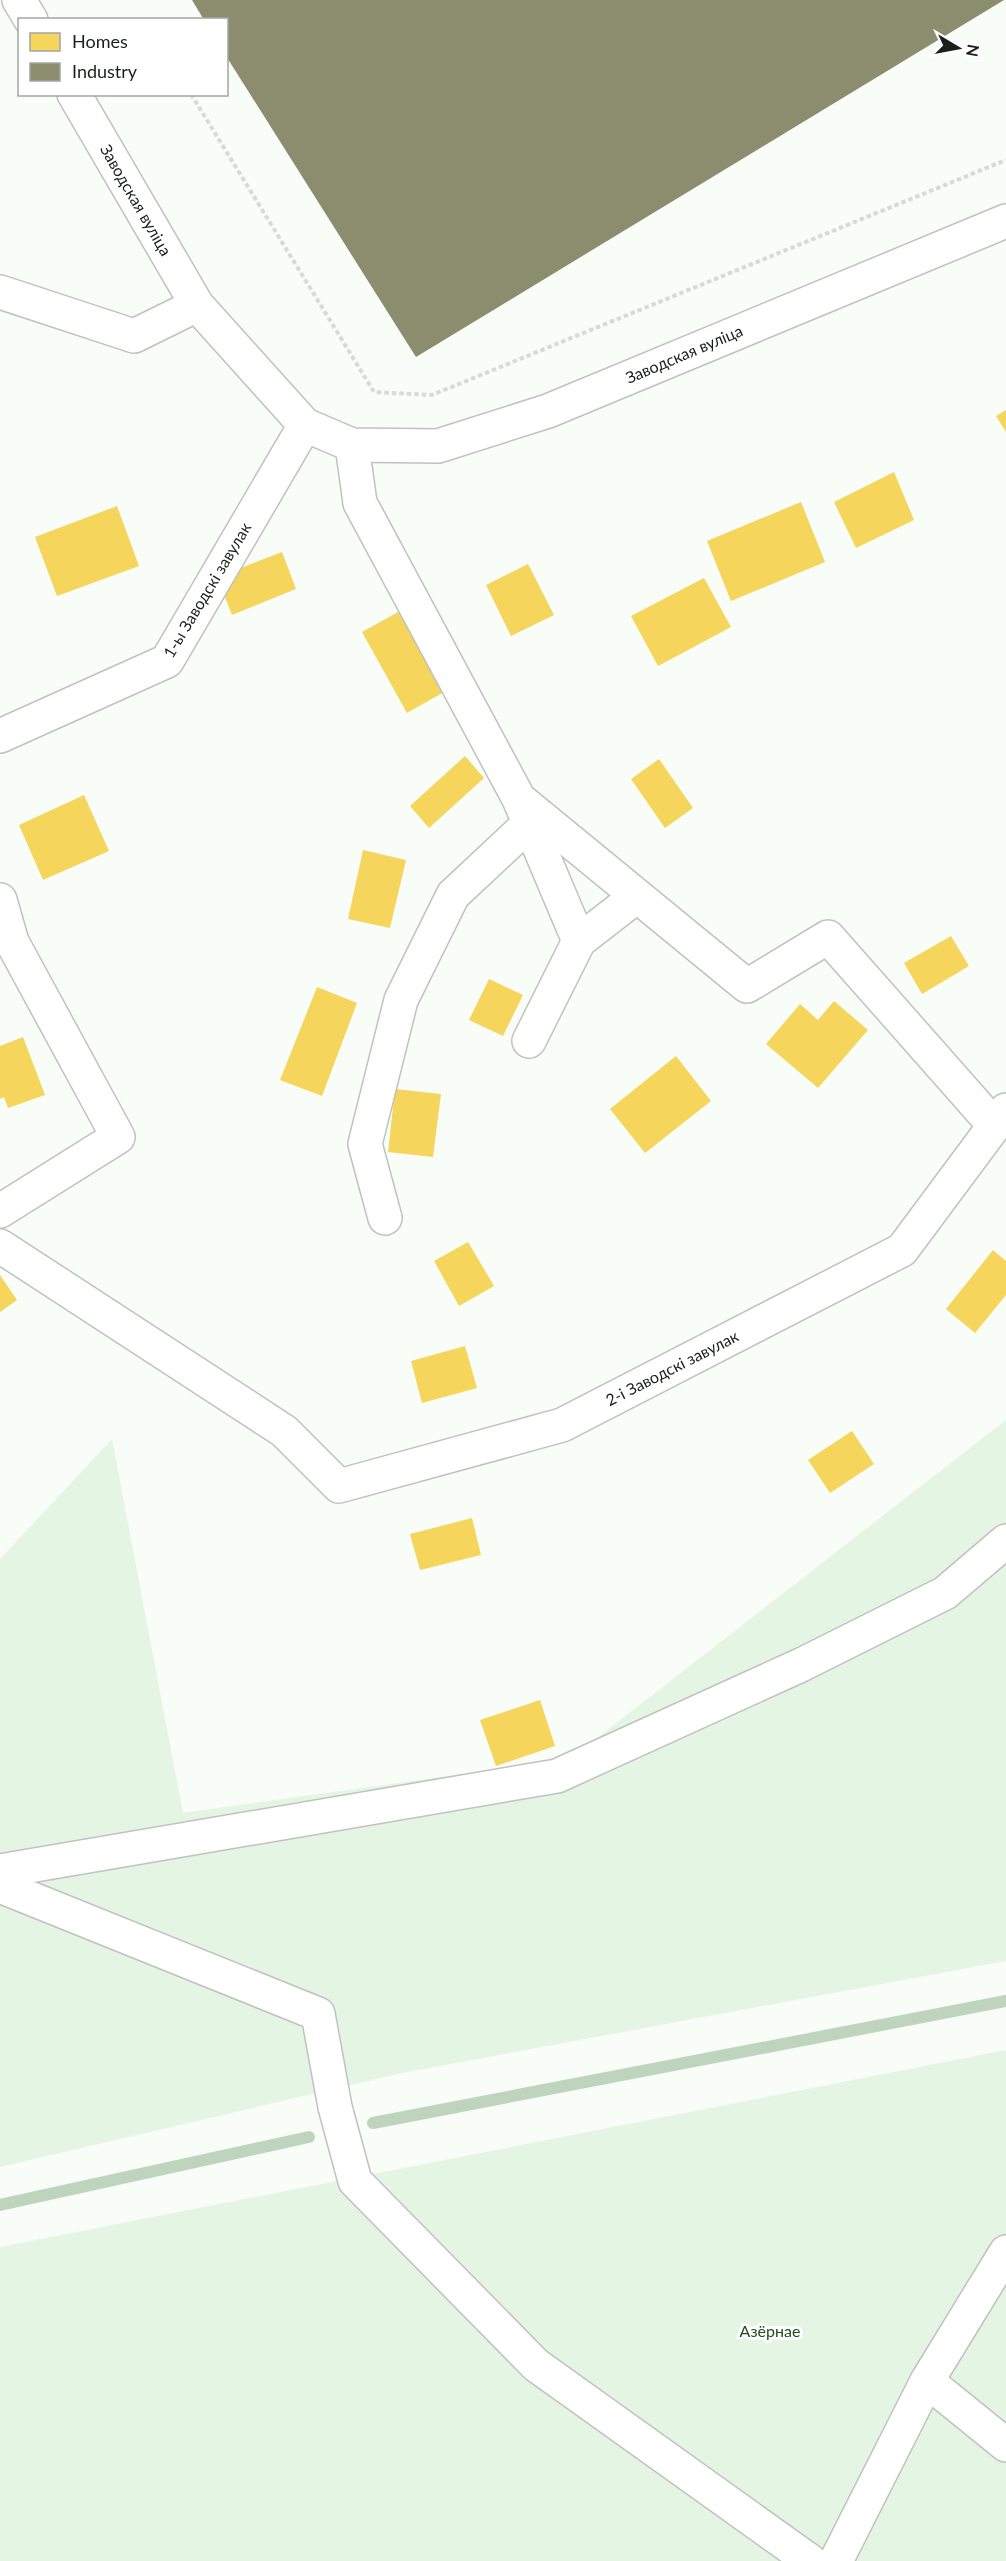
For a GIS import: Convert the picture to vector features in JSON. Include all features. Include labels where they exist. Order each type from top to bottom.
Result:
[{"type":"street","points":[[20,0],[30,18]]},
{"type":"street","name":"Заводская вуліца","points":[[75,96],[197,306],[305,425],[352,445],[438,446],[548,411],[1006,221]]},
{"type":"street","points":[[0,292],[134,336],[197,306]]},
{"type":"street","name":"1-ы Заводскі завулак","points":[[0,736],[167,661],[305,425]]},
{"type":"street","points":[[352,445],[360,503],[524,811],[579,941]]},
{"type":"street","points":[[524,811],[637,896],[747,987],[828,937],[1000,1118]]},
{"type":"street","points":[[385,1218],[365,1144],[401,1000],[453,895],[524,811]]},
{"type":"street","points":[[529,1041],[579,941],[637,896]]},
{"type":"street","points":[[0,900],[12,942],[118,1137],[0,1211]]},
{"type":"street","name":"2-і Заводскі завулак","points":[[0,1246],[284,1431],[339,1486],[562,1425],[902,1250],[1000,1118]]},
{"type":"street","points":[[0,1871],[557,1776],[801,1665],[945,1593],[1006,1541]]},
{"type":"street","points":[[0,1886],[318,2014],[335,2107],[355,2181],[536,2365],[810,2561]]},
{"type":"street","points":[[836,2561],[927,2381],[1006,2252]]},
{"type":"street","points":[[927,2381],[1006,2445]]},
{"type":"path","points":[[192,96],[374,392],[432,395],[1006,160]]},
{"type":"green space","points":[[1006,1420],[1006,1961],[402,2073],[0,2167],[0,1559],[112,1439],[183,1813],[570,1759]]},
{"type":"green space","name":"Азёрнае","points":[[1006,2050],[1006,2561],[0,2561],[0,2247]]},
{"type":"building: Homes","points":[[1006,410],[1006,432],[996,416]]},
{"type":"building: Homes","points":[[894,472],[914,520],[856,548],[834,502]]},
{"type":"building: Homes","points":[[801,502],[825,562],[731,601],[707,541]]},
{"type":"building: Homes","points":[[117,506],[139,566],[57,596],[35,537]]},
{"type":"building: Homes","points":[[282,552],[296,589],[232,615],[217,577]]},
{"type":"building: Homes","points":[[528,564],[554,615],[511,636],[486,585]]},
{"type":"building: Homes","points":[[704,578],[731,627],[658,666],[631,616]]},
{"type":"building: Homes","points":[[400,611],[444,692],[407,713],[362,632]]},
{"type":"building: Homes","points":[[465,756],[484,778],[429,828],[410,806]]},
{"type":"building: Homes","points":[[659,759],[693,808],[665,828],[631,779]]},
{"type":"building: Homes","points":[[84,795],[109,851],[43,880],[19,825]]},
{"type":"building: Homes","points":[[363,850],[406,860],[390,928],[348,919]]},
{"type":"building: Homes","points":[[951,936],[969,966],[922,994],[904,963]]},
{"type":"building: Homes","points":[[489,979],[523,995],[503,1036],[469,1020]]},
{"type":"building: Homes","points":[[317,987],[357,1003],[322,1096],[280,1080]]},
{"type":"building: Homes","points":[[834,1001],[868,1030],[818,1088],[766,1044],[800,1004],[818,1020]]},
{"type":"building: Homes","points":[[23,1037],[45,1095],[8,1108],[4,1097],[0,1099],[0,1046]]},
{"type":"building: Homes","points":[[676,1056],[711,1101],[645,1153],[610,1109]]},
{"type":"building: Homes","points":[[395,1089],[441,1094],[433,1157],[388,1152]]},
{"type":"building: Homes","points":[[468,1242],[494,1286],[459,1306],[434,1261]]},
{"type":"building: Homes","points":[[993,1250],[1006,1261],[1006,1295],[975,1333],[946,1309]]},
{"type":"building: Homes","points":[[0,1275],[17,1300],[0,1312]]},
{"type":"building: Homes","points":[[465,1346],[477,1388],[422,1403],[411,1361]]},
{"type":"building: Homes","points":[[852,1431],[874,1464],[830,1493],[808,1460]]},
{"type":"building: Homes","points":[[472,1518],[481,1555],[420,1570],[410,1534]]},
{"type":"building: Homes","points":[[540,1700],[555,1746],[496,1766],[480,1720]]},
{"type":"building: Industry","points":[[192,0],[1004,0],[416,357],[228,59],[228,18],[203,18]]},
{"type":"waterway","points":[[373,2123],[1006,2001]]},
{"type":"waterway","points":[[0,2205],[309,2137]]}]
